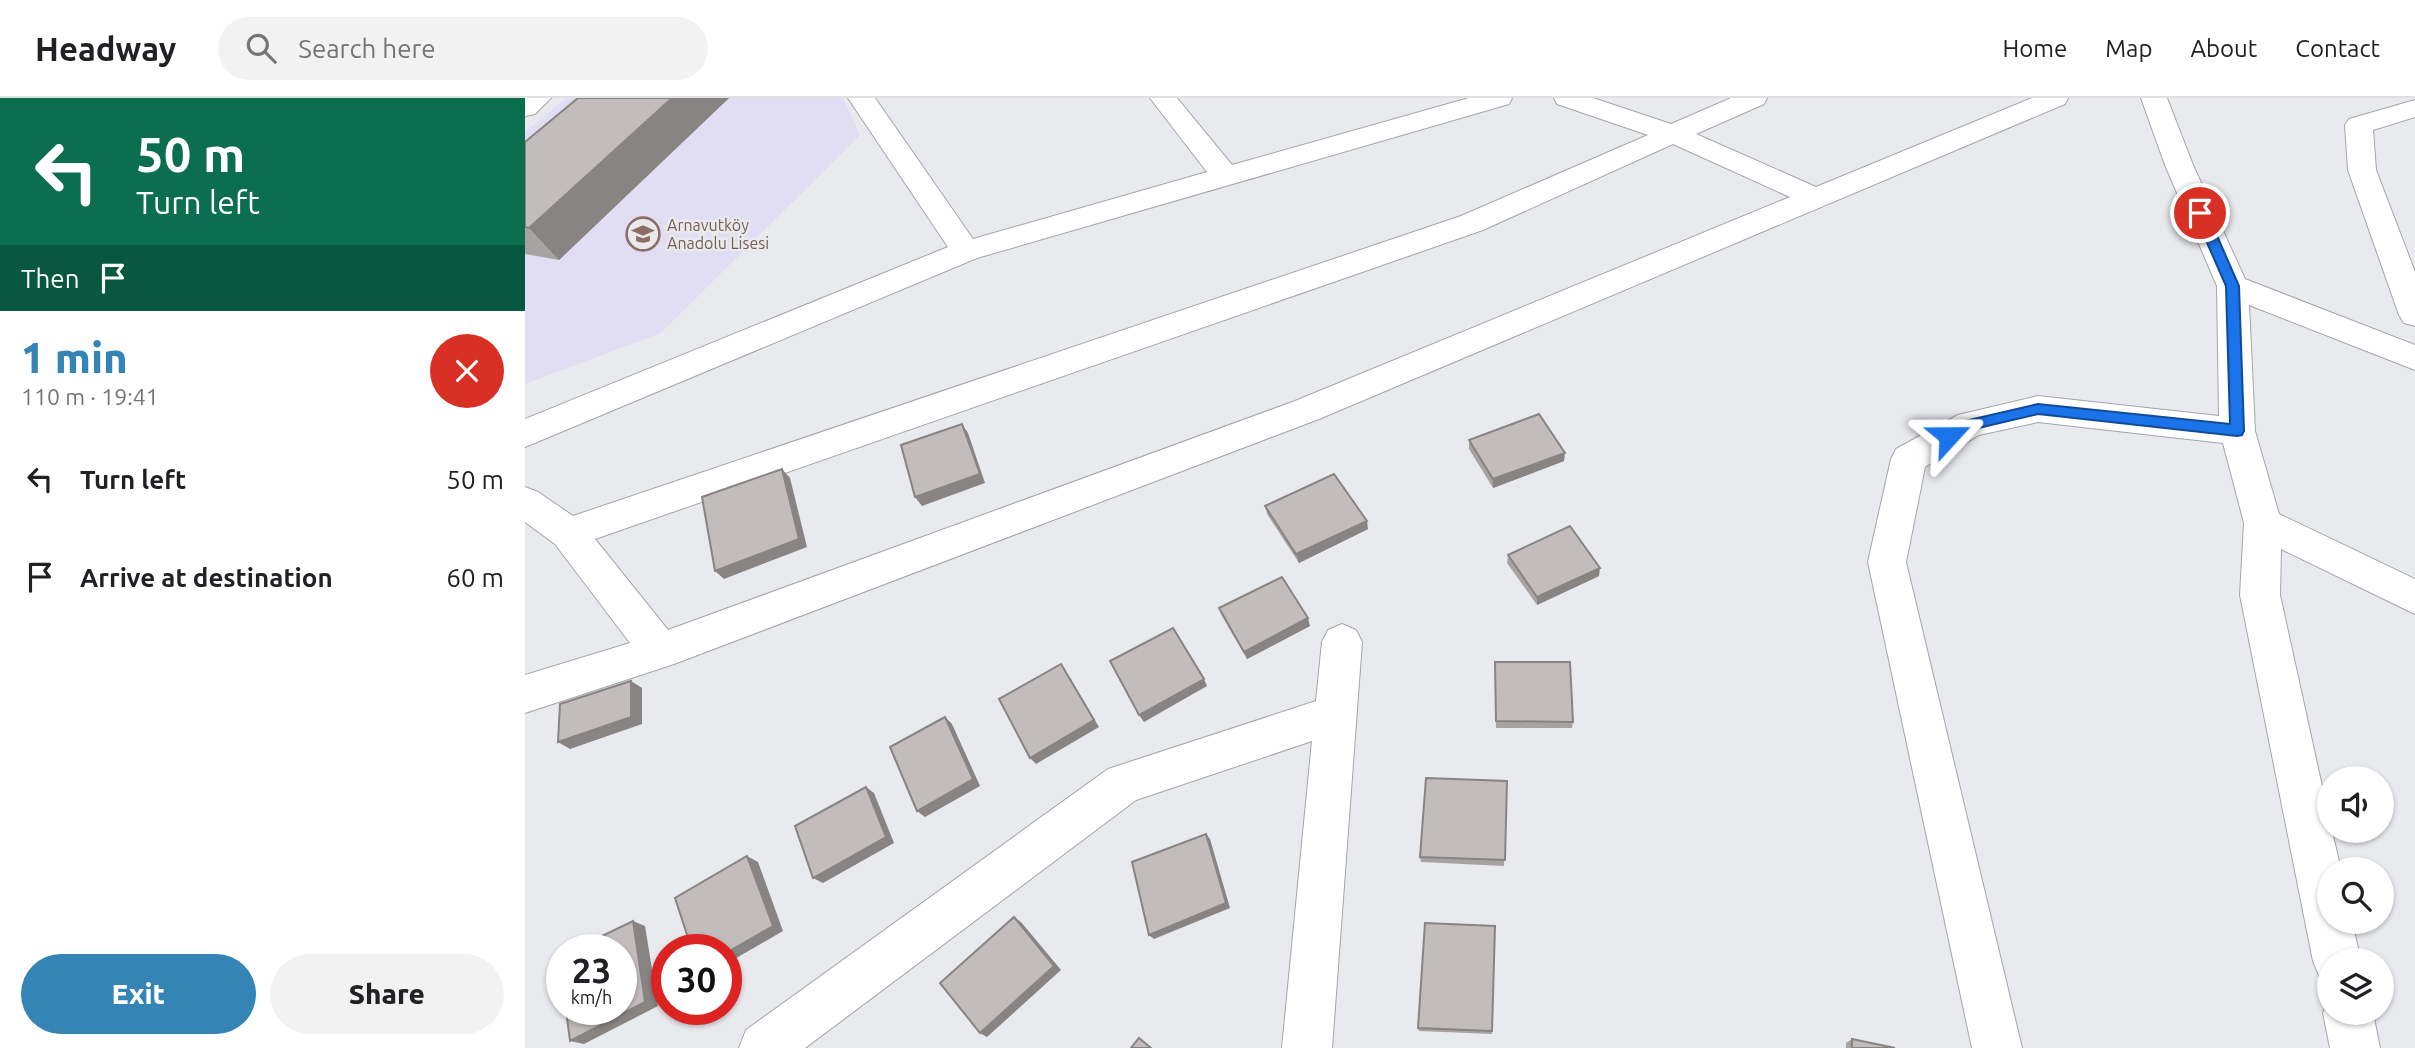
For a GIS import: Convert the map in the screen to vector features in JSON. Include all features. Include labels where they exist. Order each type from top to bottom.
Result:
[{"type":"street","points":[[525,108],[538,98]]},
{"type":"street","points":[[861,98],[966,251]]},
{"type":"street","points":[[1163,98],[1226,177]]},
{"type":"street","points":[[525,434],[966,251],[1499,98]]},
{"type":"street","points":[[1567,98],[1673,134],[1814,197]]},
{"type":"street","points":[[568,533],[1472,223],[1754,98]]},
{"type":"street","points":[[525,694],[660,651],[1307,410],[1814,197],[1985,113],[2055,98]]},
{"type":"street","points":[[2154,98],[2179,165],[2233,286],[2237,431],[2263,523],[2260,595],[2334,948]]},
{"type":"street","points":[[2415,108],[2359,125],[2362,170],[2401,233],[2415,315]]},
{"type":"street","points":[[2233,286],[2415,358]]},
{"type":"street","points":[[1997,1048],[1887,562],[1909,459],[1970,424],[2038,409],[2237,431]]},
{"type":"street","points":[[525,502],[568,533],[660,651]]},
{"type":"street","points":[[2263,523],[2415,597]]},
{"type":"street","points":[[1307,1048],[1342,642]]},
{"type":"street","points":[[764,1048],[1123,784],[1336,715]]},
{"type":"street","points":[[2350,1025],[2355,1048]]},
{"type":"shaded area","name":"Arnavutköy Anadolu Lisesi","points":[[566,98],[843,98],[860,135],[661,333],[525,384],[525,132]]},
{"type":"building","points":[[578,98],[672,98],[529,228],[525,227],[525,142]]},
{"type":"building","points":[[1539,414],[1565,453],[1493,479],[1469,440]]},
{"type":"building","points":[[962,424],[980,474],[915,497],[901,445]]},
{"type":"building","points":[[782,469],[799,539],[715,571],[702,497]]},
{"type":"building","points":[[1334,474],[1367,521],[1296,554],[1265,506]]},
{"type":"building","points":[[1570,526],[1600,568],[1537,597],[1508,555]]},
{"type":"building","points":[[1282,577],[1308,618],[1244,652],[1219,608]]},
{"type":"building","points":[[1173,628],[1204,679],[1139,715],[1110,661]]},
{"type":"building","points":[[1495,662],[1570,662],[1573,722],[1496,721]]},
{"type":"building","points":[[1061,664],[1094,720],[1030,758],[999,699]]},
{"type":"building","points":[[631,681],[631,717],[558,742],[560,704]]},
{"type":"building","points":[[945,717],[973,779],[917,811],[890,747]]},
{"type":"building","points":[[1426,778],[1507,781],[1505,860],[1420,857]]},
{"type":"building","points":[[866,787],[886,837],[813,878],[795,826]]},
{"type":"building","points":[[1206,834],[1226,903],[1149,935],[1132,862]]},
{"type":"building","points":[[747,856],[773,926],[742,944],[742,934],[687,934],[675,898]]},
{"type":"building","points":[[1014,917],[1054,966],[980,1033],[940,983]]},
{"type":"building","points":[[633,921],[635,934],[606,934]]},
{"type":"building","points":[[1425,923],[1495,926],[1492,1031],[1418,1028]]},
{"type":"building","points":[[637,948],[645,1002],[637,1006]]},
{"type":"building","points":[[568,1025],[601,1025],[570,1041]]},
{"type":"building","points":[[1139,1038],[1151,1048],[1131,1048]]},
{"type":"building","points":[[1852,1039],[1895,1048],[1852,1048]]},
{"type":"place","name":"Arnavutköy Anadolu Lisesi","points":[[643,234]]},
{"type":"route","points":[[1949,436],[1970,424],[2038,409],[2237,431],[2233,286],[2200,213]]}]
